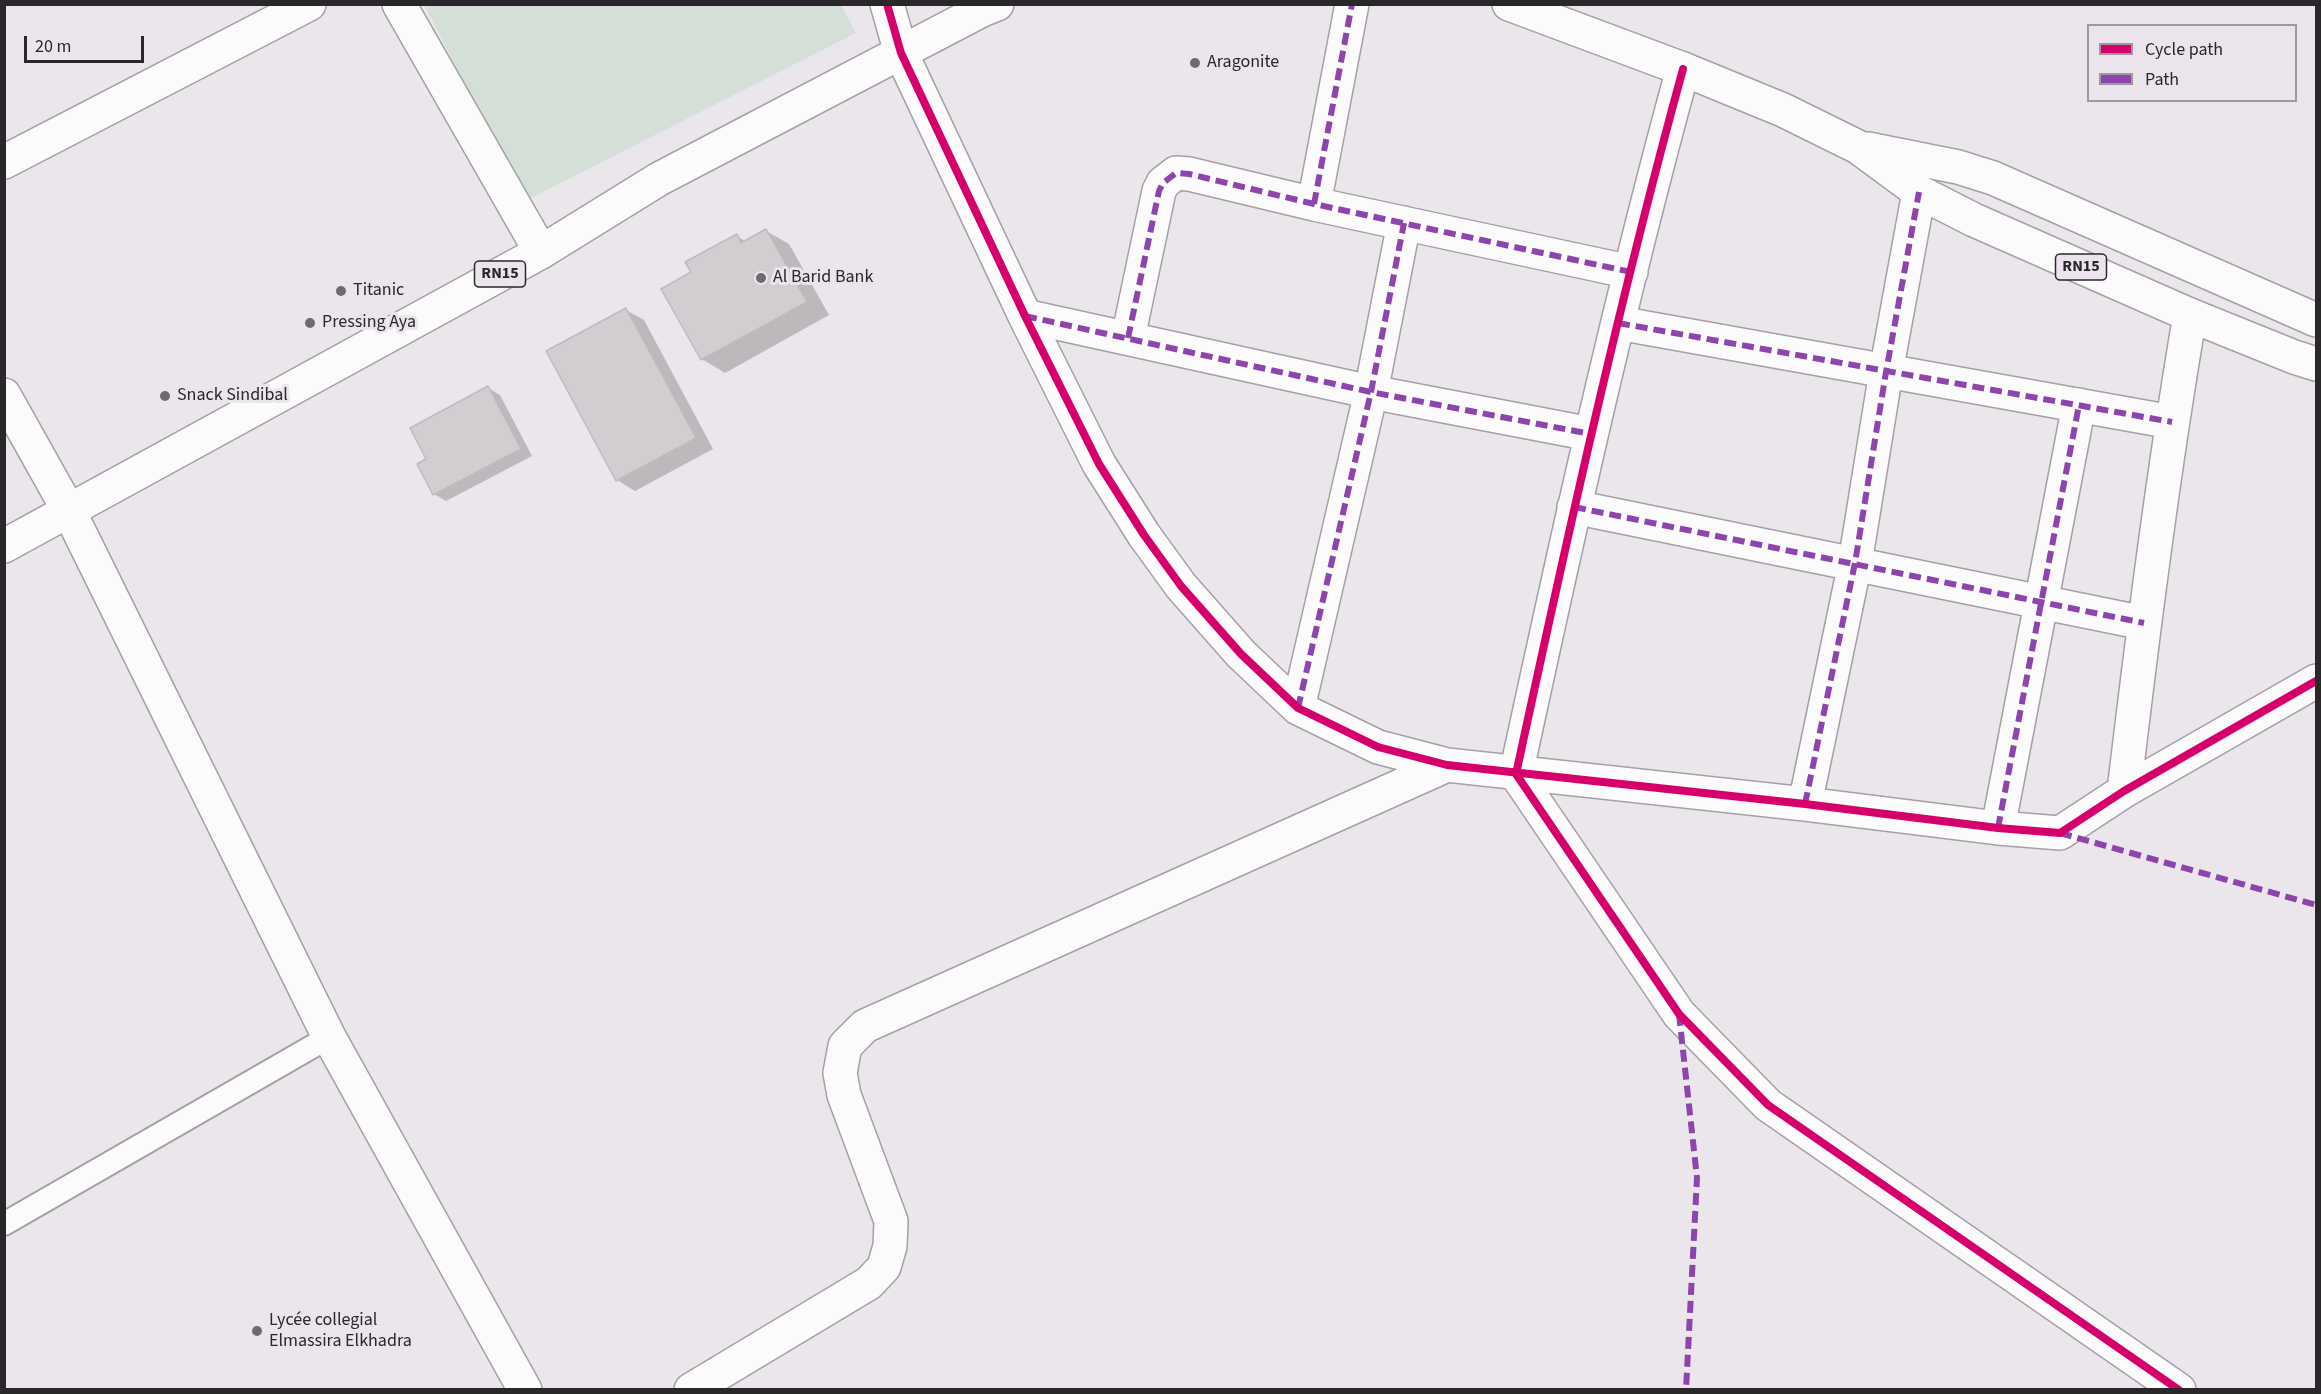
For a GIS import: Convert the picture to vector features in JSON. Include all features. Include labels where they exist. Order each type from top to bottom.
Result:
[{"type":"street","points":[[4,162],[309,4]]},
{"type":"street","points":[[399,4],[541,252]]},
{"type":"street","points":[[887,4],[901,53],[1025,316],[1100,464],[1144,535],[1181,586],[1241,654],[1298,708],[1378,747],[1447,765],[1516,774],[1804,804],[1998,828],[2060,832],[2124,791],[2316,681]]},
{"type":"street","name":"RN15","points":[[4,546],[541,252],[660,179],[997,4]]},
{"type":"street","points":[[1314,204],[1352,4]]},
{"type":"street","name":"RN15","points":[[1509,4],[1683,69],[1783,110],[1858,147],[1919,192],[1974,219],[2190,315],[2316,364]]},
{"type":"street","points":[[1683,69],[1591,434],[1516,774],[1679,1014],[1768,1105],[2179,1389]]},
{"type":"street","name":"RN15","points":[[1858,147],[1958,168],[1993,178],[2316,320]]},
{"type":"street","points":[[1128,338],[1159,191],[1168,177],[1176,173],[1631,272]]},
{"type":"street","points":[[1804,804],[1855,563],[1886,372],[1919,192]]},
{"type":"street","points":[[1298,708],[1371,392],[1404,223]]},
{"type":"street","points":[[2124,791],[2144,623],[2172,422],[2190,315]]},
{"type":"street","points":[[1025,316],[1371,392],[1591,434]]},
{"type":"street","points":[[1618,323],[2172,422]]},
{"type":"street","points":[[4,395],[69,512],[328,1037],[525,1389]]},
{"type":"street","points":[[1998,828],[2079,405]]},
{"type":"street","points":[[1574,507],[2144,623]]},
{"type":"street","points":[[691,1389],[869,1283],[884,1267],[890,1246],[891,1221],[844,1095],[840,1072],[845,1046],[865,1026],[1447,765]]},
{"type":"lane","points":[[4,1224],[328,1037]]},
{"type":"shaded area","points":[[424,5],[841,5],[856,33],[525,201]]},
{"type":"building","points":[[766,229],[807,302],[701,360],[661,289],[691,272],[685,262],[737,234],[741,243]]},
{"type":"building","points":[[626,308],[696,438],[616,481],[546,351]]},
{"type":"building","points":[[488,386],[521,449],[433,495],[417,464],[426,459],[410,428]]},
{"type":"marked path","points":[[1314,204],[1352,4]]},
{"type":"marked path","points":[[1128,338],[1159,191],[1163,183],[1176,173],[1631,272]]},
{"type":"marked path","points":[[1805,804],[1855,563],[1886,372],[1919,192]]},
{"type":"marked path","points":[[1298,708],[1371,392],[1404,223]]},
{"type":"marked path","points":[[1025,316],[1371,392],[1591,434]]},
{"type":"marked path","points":[[1618,323],[2172,422]]},
{"type":"marked path","points":[[1998,828],[2079,405]]},
{"type":"marked path","points":[[1574,507],[2144,623]]},
{"type":"marked path","points":[[2060,833],[2316,905]]},
{"type":"marked path","points":[[1679,1014],[1697,1178],[1686,1390]]},
{"type":"cycle path","points":[[887,4],[901,53],[1025,316],[1099,464],[1144,535],[1181,586],[1241,654],[1298,708],[1378,747],[1447,765],[1805,804],[1998,828],[2060,833],[2124,791],[2316,681]]},
{"type":"cycle path","points":[[1683,69],[1615,332],[1516,774],[1679,1014],[1768,1105],[2179,1390]]},
{"type":"place","name":"Aragonite","points":[[1195,63]]},
{"type":"place","name":"Al Barid Bank","points":[[761,278]]},
{"type":"place","name":"Titanic","points":[[341,291]]},
{"type":"place","name":"Pressing Aya","points":[[310,323]]},
{"type":"place","name":"Snack Sindibal","points":[[165,396]]},
{"type":"place","name":"Lycée collegial Elmassira Elkhadra","points":[[257,1331]]}]
